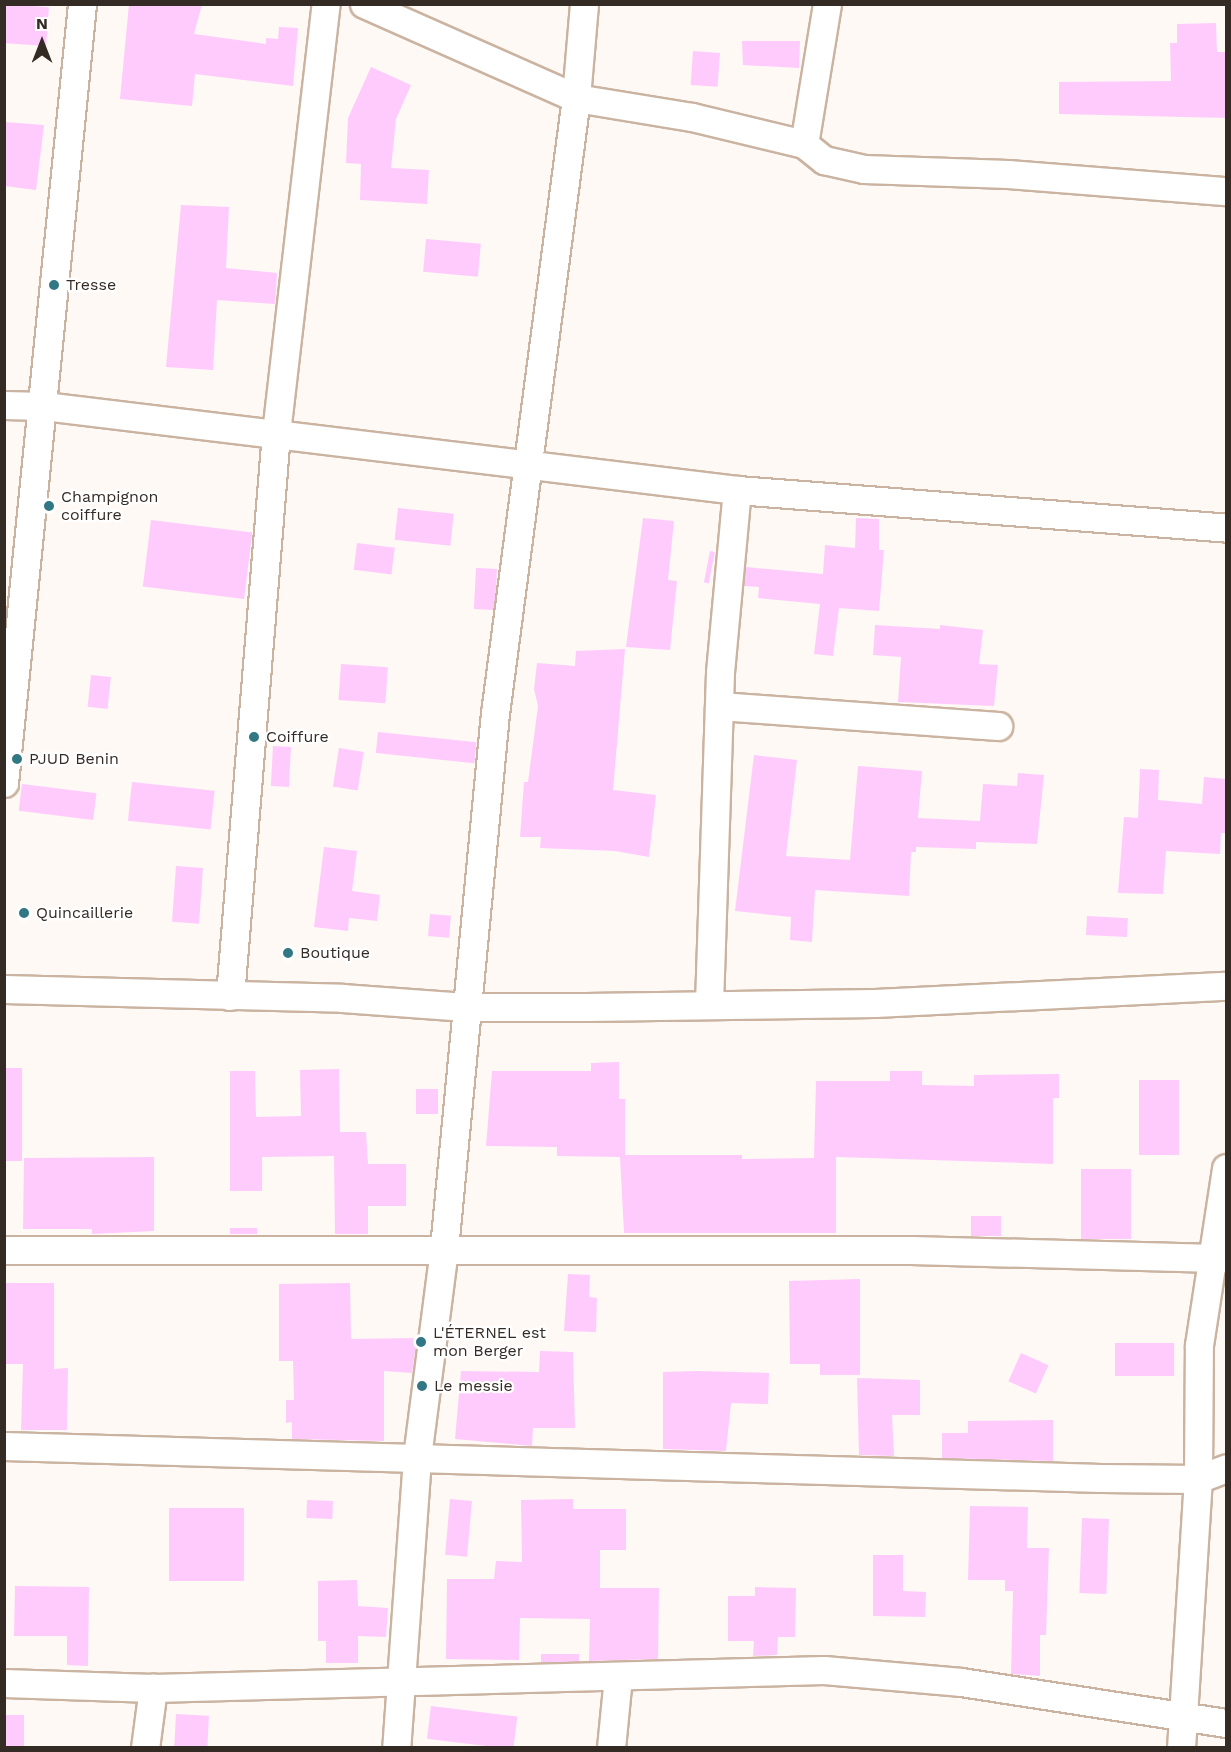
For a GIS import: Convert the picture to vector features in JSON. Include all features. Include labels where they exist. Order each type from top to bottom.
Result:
[{"type":"street","points":[[4,783],[44,406],[82,4]]},
{"type":"street","points":[[230,996],[276,433],[326,4]]},
{"type":"street","points":[[364,4],[576,98],[704,119],[804,144],[824,160],[864,170],[1008,174],[1227,191]]},
{"type":"street","points":[[396,1748],[403,1681],[417,1458],[444,1249],[495,713],[576,98],[584,4]]},
{"type":"street","points":[[804,144],[827,4]]},
{"type":"street","points":[[4,405],[44,406],[276,433],[529,467],[737,490],[1227,528]]},
{"type":"street","points":[[709,1004],[719,706],[737,490]]},
{"type":"street","points":[[719,706],[998,726]]},
{"type":"street","points":[[4,989],[230,996],[466,1007],[875,1003],[1227,986]]},
{"type":"street","points":[[1180,1748],[1185,1716],[1198,1479],[1199,1345],[1218,1258],[1227,1168]]},
{"type":"street","points":[[4,1250],[911,1250],[1218,1258]]},
{"type":"street","points":[[4,1446],[1198,1479],[1227,1468]]},
{"type":"street","points":[[4,1683],[153,1688],[824,1670],[961,1682],[1227,1723]]},
{"type":"street","points":[[611,1748],[618,1676]]},
{"type":"street","points":[[146,1748],[153,1688]]},
{"type":"building","points":[[4,4],[49,7],[46,46],[4,43]]},
{"type":"building","points":[[129,4],[202,4],[194,34],[266,44],[266,38],[278,39],[279,27],[298,28],[293,86],[195,74],[192,106],[120,99]]},
{"type":"building","points":[[1216,23],[1217,52],[1227,52],[1227,118],[1059,114],[1059,82],[1171,81],[1170,43],[1177,43],[1177,24]]},
{"type":"building","points":[[742,41],[800,41],[799,68],[743,65]]},
{"type":"building","points":[[693,51],[720,53],[718,87],[691,85]]},
{"type":"building","points":[[371,67],[411,85],[396,119],[391,168],[429,170],[427,204],[360,200],[361,164],[346,163],[348,118]]},
{"type":"building","points":[[4,122],[44,125],[36,190],[4,186]]},
{"type":"building","points":[[181,205],[229,207],[226,268],[277,273],[275,304],[217,300],[213,370],[166,367]]},
{"type":"building","points":[[426,239],[481,244],[478,277],[423,272]]},
{"type":"building","points":[[398,508],[454,514],[450,546],[395,540]]},
{"type":"building","points":[[643,518],[674,521],[668,580],[677,581],[670,650],[626,647]]},
{"type":"building","points":[[856,518],[879,519],[879,550],[884,550],[879,611],[839,608],[833,656],[814,654],[820,604],[758,598],[759,587],[744,586],[746,567],[823,574],[825,545],[855,548]]},
{"type":"building","points":[[151,520],[252,532],[244,599],[143,587]]},
{"type":"building","points":[[357,543],[395,548],[391,574],[354,570]]},
{"type":"building","points":[[710,551],[715,552],[709,583],[704,582]]},
{"type":"building","points":[[476,568],[497,569],[495,610],[474,609]]},
{"type":"building","points":[[875,625],[940,629],[940,625],[983,630],[979,664],[998,665],[994,706],[898,702],[901,657],[873,655]]},
{"type":"building","points":[[625,649],[613,790],[656,795],[649,857],[615,851],[540,848],[541,837],[520,837],[524,782],[528,782],[538,706],[534,689],[537,663],[575,666],[576,651]]},
{"type":"building","points":[[341,664],[388,667],[385,703],[338,700]]},
{"type":"building","points":[[91,675],[111,677],[108,709],[88,707]]},
{"type":"building","points":[[378,732],[476,742],[474,763],[376,753]]},
{"type":"building","points":[[273,746],[291,747],[289,787],[271,786]]},
{"type":"building","points":[[339,748],[364,752],[358,790],[333,787]]},
{"type":"building","points":[[754,755],[797,760],[786,856],[850,860],[858,766],[922,771],[918,818],[980,821],[983,784],[1017,786],[1018,773],[1044,775],[1037,844],[976,842],[976,849],[916,847],[916,852],[911,852],[909,896],[815,890],[812,942],[790,940],[791,917],[735,911]]},
{"type":"building","points":[[1140,769],[1159,770],[1158,800],[1202,804],[1204,777],[1227,779],[1227,833],[1221,833],[1220,854],[1166,851],[1163,894],[1118,893],[1124,817],[1138,818]]},
{"type":"building","points":[[132,782],[215,791],[210,829],[128,821]]},
{"type":"building","points":[[22,784],[96,793],[93,820],[19,811]]},
{"type":"building","points":[[324,847],[357,851],[352,891],[380,895],[377,921],[349,918],[348,931],[314,927]]},
{"type":"building","points":[[176,866],[203,868],[199,924],[172,922]]},
{"type":"building","points":[[430,914],[451,916],[449,938],[428,936]]},
{"type":"building","points":[[1087,916],[1128,918],[1127,937],[1086,935]]},
{"type":"building","points":[[619,1062],[619,1099],[625,1099],[625,1155],[742,1155],[742,1159],[814,1158],[816,1081],[890,1081],[890,1071],[922,1071],[922,1085],[974,1086],[974,1075],[1059,1074],[1059,1098],[1053,1098],[1053,1164],[836,1157],[836,1233],[624,1233],[620,1157],[557,1156],[557,1147],[486,1146],[492,1071],[591,1071],[591,1063]]},
{"type":"building","points":[[4,1068],[22,1068],[22,1161],[4,1161]]},
{"type":"building","points":[[339,1069],[340,1132],[366,1132],[368,1164],[406,1164],[406,1206],[368,1206],[368,1234],[335,1234],[334,1156],[262,1157],[262,1191],[230,1191],[230,1071],[255,1071],[256,1117],[301,1116],[300,1070]]},
{"type":"building","points":[[1139,1080],[1179,1080],[1179,1155],[1139,1155]]},
{"type":"building","points":[[416,1089],[438,1089],[438,1114],[416,1114]]},
{"type":"building","points":[[154,1157],[154,1231],[92,1234],[92,1229],[23,1229],[24,1158]]},
{"type":"building","points":[[1081,1169],[1131,1169],[1131,1239],[1081,1239]]},
{"type":"building","points":[[971,1216],[1001,1216],[1001,1236],[971,1236]]},
{"type":"building","points":[[230,1228],[257,1228],[257,1234],[230,1234]]},
{"type":"building","points":[[568,1274],[590,1275],[589,1297],[597,1298],[596,1332],[564,1331]]},
{"type":"building","points":[[860,1279],[860,1375],[820,1375],[820,1364],[790,1364],[789,1281]]},
{"type":"building","points":[[4,1283],[54,1283],[54,1369],[68,1368],[67,1430],[21,1430],[23,1364],[4,1364]]},
{"type":"building","points":[[350,1283],[351,1339],[417,1338],[412,1373],[384,1371],[384,1441],[292,1439],[292,1422],[286,1423],[286,1400],[294,1400],[293,1361],[279,1361],[279,1284]]},
{"type":"building","points":[[1115,1343],[1174,1343],[1174,1376],[1115,1376]]},
{"type":"building","points":[[540,1351],[573,1352],[575,1428],[533,1428],[532,1446],[455,1439],[461,1371],[539,1372]]},
{"type":"building","points":[[1021,1353],[1048,1365],[1036,1394],[1008,1381]]},
{"type":"building","points":[[663,1372],[769,1373],[768,1404],[731,1403],[726,1451],[663,1449]]},
{"type":"building","points":[[857,1378],[920,1380],[920,1415],[892,1415],[894,1456],[859,1455]]},
{"type":"building","points":[[1053,1420],[1053,1461],[942,1458],[942,1433],[968,1433],[968,1421]]},
{"type":"building","points":[[450,1499],[472,1501],[467,1557],[445,1555]]},
{"type":"building","points":[[573,1499],[573,1509],[626,1509],[626,1550],[600,1550],[600,1588],[659,1588],[658,1659],[589,1661],[590,1619],[520,1618],[519,1660],[446,1659],[447,1579],[494,1579],[496,1561],[522,1562],[521,1500]]},
{"type":"building","points":[[307,1500],[333,1501],[332,1519],[306,1518]]},
{"type":"building","points":[[970,1506],[1028,1507],[1027,1548],[1049,1548],[1046,1635],[1040,1635],[1040,1676],[1011,1674],[1013,1591],[1005,1591],[1005,1580],[968,1580]]},
{"type":"building","points":[[169,1508],[244,1508],[244,1581],[169,1581]]},
{"type":"building","points":[[1082,1518],[1109,1519],[1106,1594],[1079,1593]]},
{"type":"building","points":[[873,1555],[903,1555],[903,1591],[926,1592],[925,1617],[873,1616]]},
{"type":"building","points":[[357,1580],[358,1606],[388,1608],[386,1637],[358,1636],[358,1663],[326,1663],[326,1641],[318,1641],[318,1581]]},
{"type":"building","points":[[15,1586],[89,1587],[88,1666],[67,1665],[67,1636],[14,1636]]},
{"type":"building","points":[[755,1587],[796,1588],[795,1637],[778,1637],[777,1655],[753,1656],[754,1641],[728,1641],[728,1596],[755,1596]]},
{"type":"building","points":[[541,1654],[579,1654],[579,1662],[541,1662]]},
{"type":"building","points":[[431,1706],[517,1717],[513,1748],[427,1739]]},
{"type":"building","points":[[176,1714],[209,1716],[207,1748],[174,1748]]},
{"type":"building","points":[[4,1715],[24,1715],[24,1748],[4,1748]]},
{"type":"place","name":"Tresse","points":[[54,285]]},
{"type":"place","name":"Champignon coiffure","points":[[49,506]]},
{"type":"place","name":"Coiffure","points":[[254,737]]},
{"type":"place","name":"PJUD Benin","points":[[17,759]]},
{"type":"place","name":"Quincaillerie","points":[[24,913]]},
{"type":"place","name":"Boutique","points":[[288,953]]},
{"type":"place","name":"L'ÉTERNEL est mon Berger","points":[[421,1342]]},
{"type":"place","name":"Le messie","points":[[422,1386]]}]
